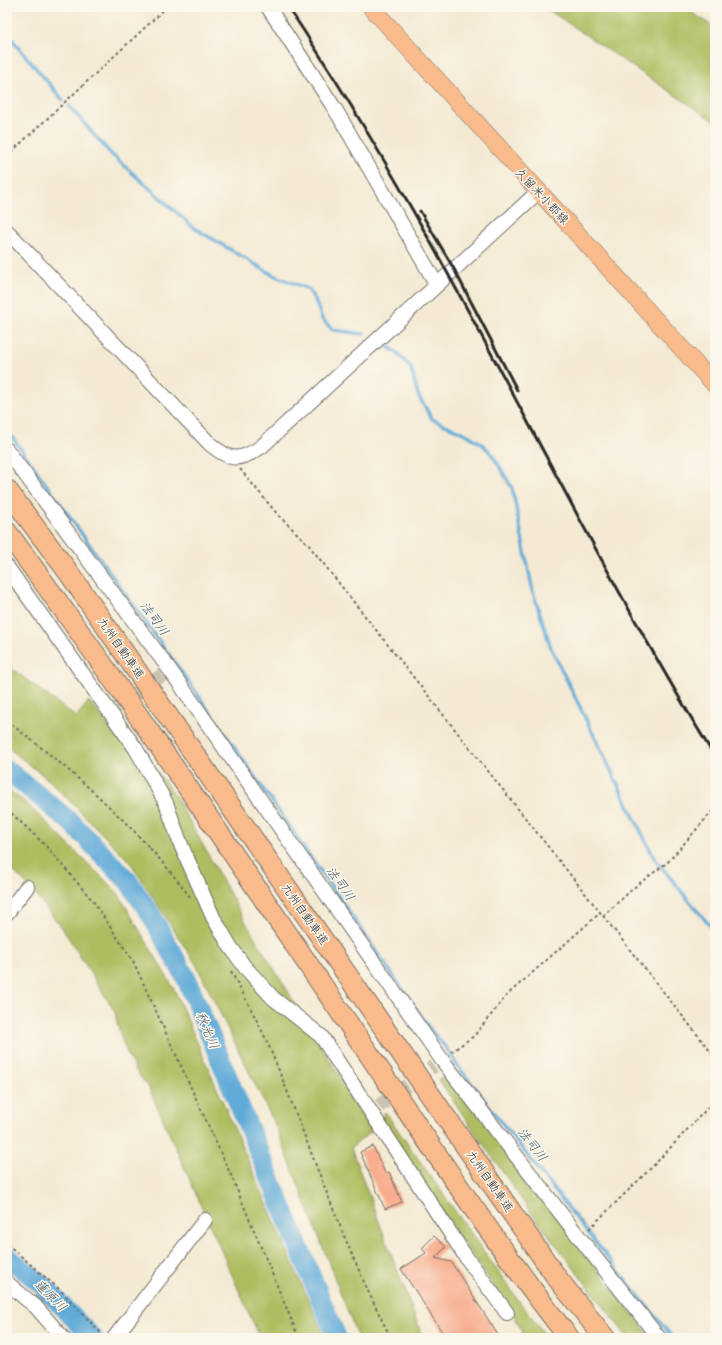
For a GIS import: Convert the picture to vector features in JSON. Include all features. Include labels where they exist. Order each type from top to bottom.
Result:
[{"type":"highway","name":"九州自動車道","points":[[7,490],[74,579],[557,1278],[605,1338]]},
{"type":"highway","name":"九州自動車道","points":[[7,532],[179,774],[455,1181],[537,1297],[569,1338]]},
{"type":"main road","name":"久留米小郡線","points":[[371,7],[715,385]]},
{"type":"street","points":[[268,7],[335,109],[437,285]]},
{"type":"street","points":[[7,231],[210,444],[223,455],[231,458],[250,455],[261,447],[538,192]]},
{"type":"street","points":[[7,450],[167,672],[438,1063],[659,1338]]},
{"type":"street","points":[[7,567],[113,709],[166,803],[181,845],[213,917],[230,946],[244,966],[273,998],[321,1036],[375,1109],[466,1257],[507,1313]]},
{"type":"street","points":[[7,913],[27,887]]},
{"type":"street","points":[[114,1338],[205,1220]]},
{"type":"street","points":[[7,1283],[36,1307],[63,1338]]},
{"type":"path","points":[[7,156],[167,7]]},
{"type":"path","points":[[231,458],[278,515],[307,543],[715,1057]]},
{"type":"path","points":[[7,721],[68,770],[114,811],[193,902]]},
{"type":"path","points":[[603,916],[637,885],[663,866],[715,808]]},
{"type":"path","points":[[7,809],[46,846],[93,901],[133,962],[230,1173],[299,1338]]},
{"type":"path","points":[[458,1048],[478,1032],[510,992],[600,913]]},
{"type":"path","points":[[229,966],[267,1043],[329,1200],[371,1300],[390,1338]]},
{"type":"path","points":[[592,1226],[715,1100]]},
{"type":"path","points":[[7,1244],[60,1290],[106,1338]]},
{"type":"green space","points":[[544,7],[684,7],[715,28],[715,122]]},
{"type":"green space","points":[[7,665],[76,717],[89,701],[110,728],[126,729],[176,797],[249,928],[373,1130],[351,1148],[423,1338],[358,1338],[276,1127],[197,966],[130,862],[49,780],[7,747]]},
{"type":"green space","points":[[7,789],[25,802],[118,893],[174,989],[325,1338],[260,1338],[148,1086],[131,1062],[119,1032],[115,1012],[63,929],[31,889],[7,865]]},
{"type":"green space","points":[[447,1075],[651,1338],[628,1338],[529,1210],[438,1079]]},
{"type":"green space","points":[[385,1112],[521,1304],[548,1338],[525,1338],[514,1315],[380,1123]]},
{"type":"building","points":[[373,1146],[385,1173],[389,1172],[402,1202],[385,1209],[360,1152]]},
{"type":"building","points":[[434,1236],[446,1247],[435,1258],[451,1262],[500,1338],[446,1338],[401,1269],[426,1253],[422,1248]]},
{"type":"waterway","points":[[7,34],[63,100]]},
{"type":"waterway","points":[[69,106],[110,153],[194,228],[273,275],[308,289],[315,300],[322,319],[333,330],[364,334]]},
{"type":"waterway","points":[[383,343],[397,353],[411,368],[418,395],[432,419],[468,435],[482,444],[490,452],[512,488],[533,592],[551,648],[654,858],[715,932]]},
{"type":"waterway","name":"法司川","points":[[7,430],[198,695],[433,1033],[447,1049],[457,1065],[576,1218],[673,1338]]},
{"type":"waterway","name":"秋光川","points":[[7,770],[72,823],[128,881],[151,915],[186,978],[337,1338]]},
{"type":"waterway","name":"蓮原川","points":[[7,1256],[41,1284],[93,1338]]},
{"type":"tunnel","points":[[117,707],[164,674]]},
{"type":"tunnel","points":[[379,1106],[434,1066]]},
{"type":"railway","points":[[288,7],[346,98],[401,191],[454,285],[607,570],[715,757]]},
{"type":"railway","points":[[420,211],[454,269],[517,390]]}]
